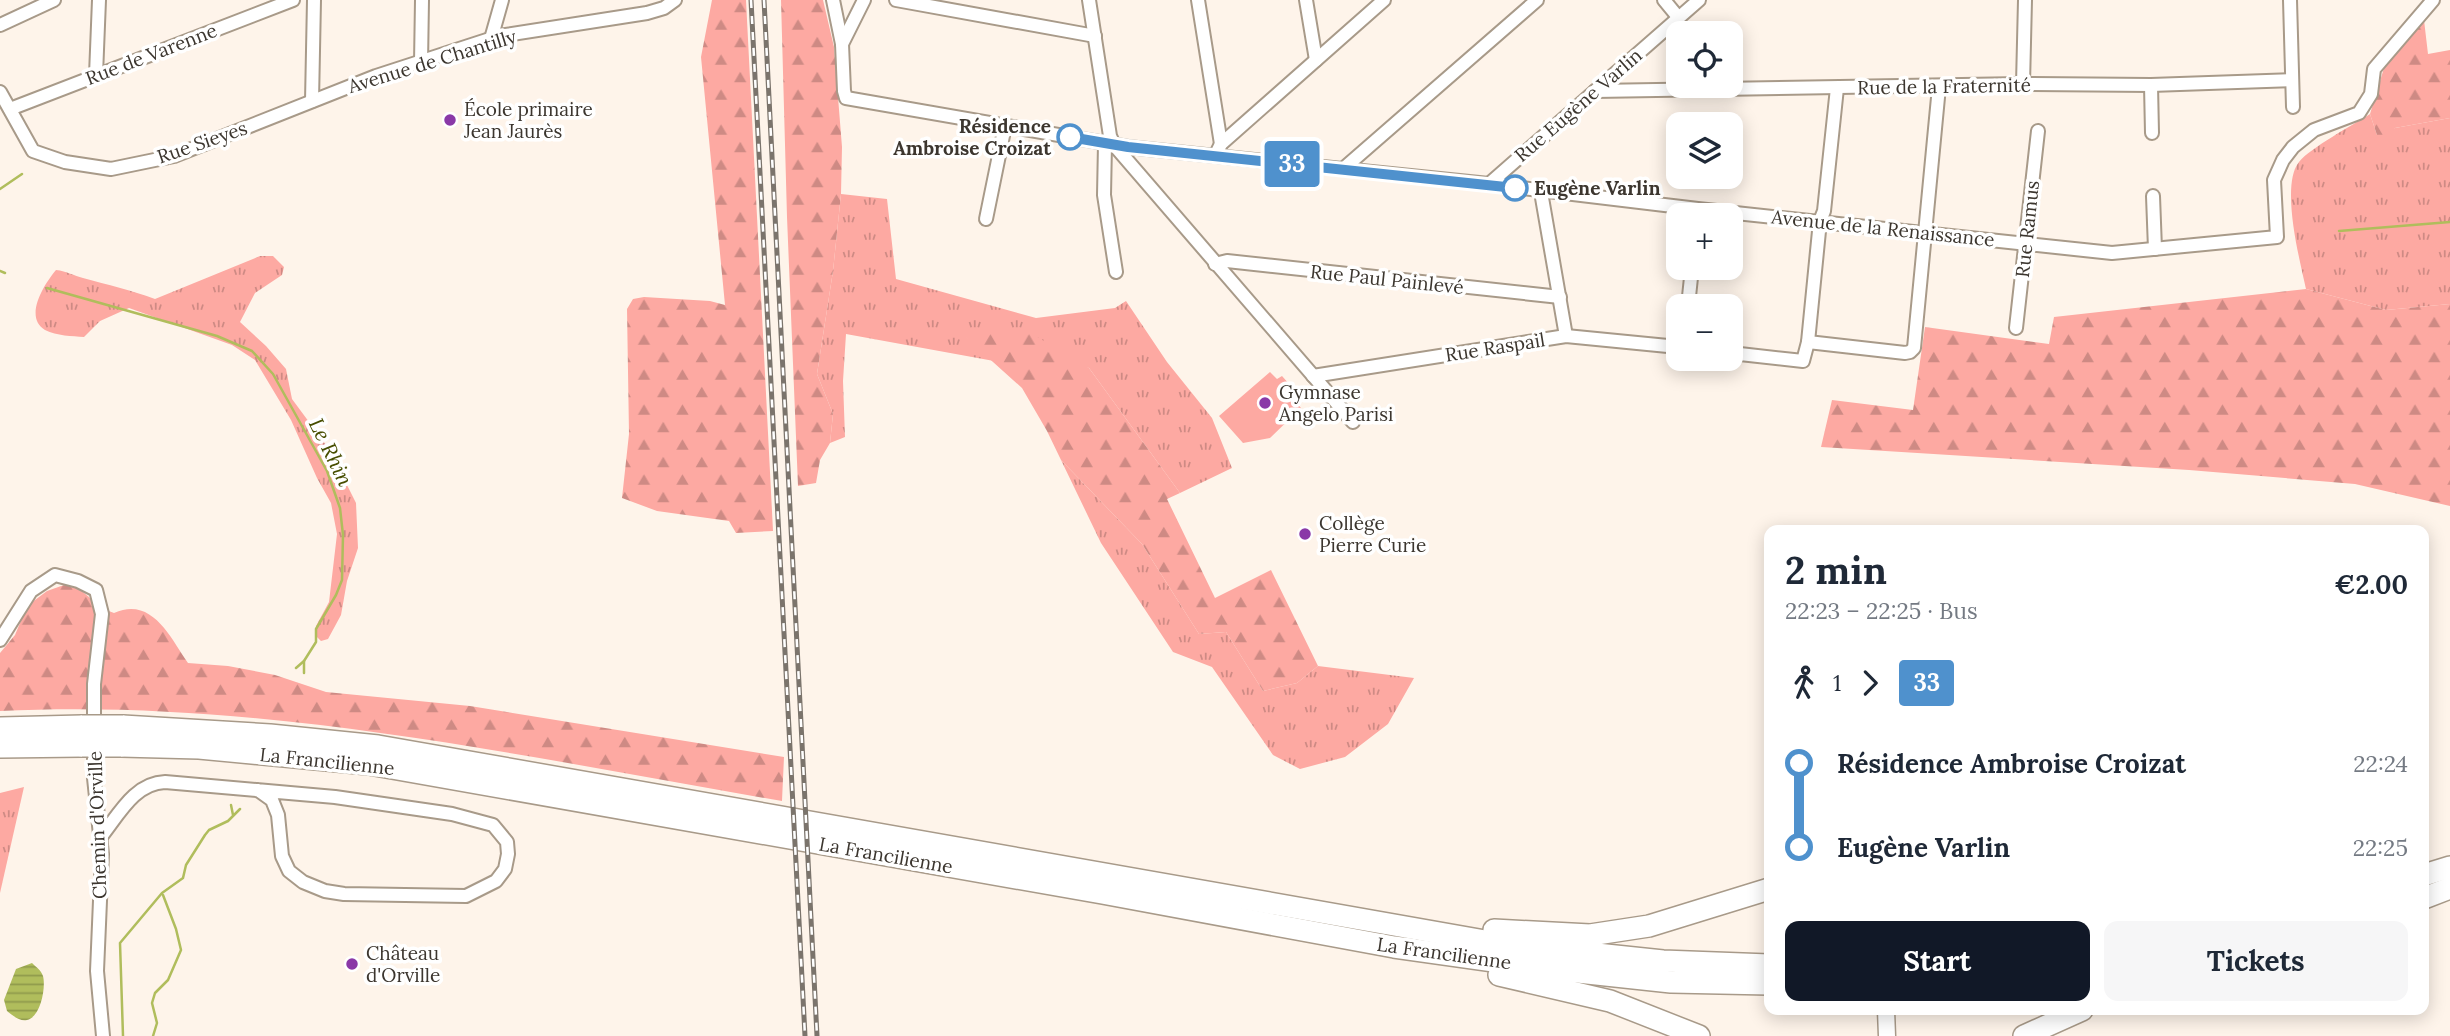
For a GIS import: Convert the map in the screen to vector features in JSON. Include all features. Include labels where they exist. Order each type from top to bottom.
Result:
[{"type":"highway","name":"La Francilienne","points":[[0,728],[82,736],[270,735],[378,746],[1502,944],[1663,961],[1764,965]]},
{"type":"highway","name":"La Francilienne","points":[[0,747],[82,736]]},
{"type":"highway","name":"La Francilienne","points":[[122,736],[199,748],[369,764],[1394,947],[1550,969],[1671,982],[1764,984]]},
{"type":"highway","points":[[2429,873],[2450,867]]},
{"type":"highway","points":[[2429,896],[2450,888]]},
{"type":"highway","points":[[1336,914],[1363,912],[1477,928],[1590,935],[1649,926],[1764,891]]},
{"type":"highway","points":[[1394,947],[1399,954],[1518,978],[1610,1001],[1699,1036]]},
{"type":"highway","points":[[2024,1036],[2071,1015]]},
{"type":"street","points":[[0,25],[54,0]]},
{"type":"street","points":[[96,75],[99,0]]},
{"type":"street","name":"Rue de Varenne","points":[[10,109],[293,0]]},
{"type":"street","points":[[312,101],[314,0]]},
{"type":"street","points":[[421,63],[422,0]]},
{"type":"street","points":[[491,39],[502,0]]},
{"type":"street","name":"Avenue de Chantilly","points":[[312,101],[376,76],[491,39],[647,13],[664,8],[675,0]]},
{"type":"street","points":[[833,0],[842,44]]},
{"type":"street","points":[[842,44],[864,0]]},
{"type":"street","points":[[896,0],[1094,36]]},
{"type":"street","points":[[1088,0],[1110,136],[1104,195],[1116,272]]},
{"type":"street","points":[[1198,0],[1218,150]]},
{"type":"street","points":[[1306,0],[1316,60]]},
{"type":"street","points":[[1218,150],[1384,0]]},
{"type":"street","points":[[1343,169],[1537,0]]},
{"type":"street","points":[[1664,0],[1678,17]]},
{"type":"street","name":"Rue Eugène Varlin","points":[[1489,184],[1699,0]]},
{"type":"street","points":[[2023,85],[2025,0]]},
{"type":"street","points":[[2290,0],[2293,107]]},
{"type":"street","name":"Avenue de la Renaissance","points":[[1743,215],[1820,221],[2112,253],[2277,237],[2274,180],[2283,160],[2293,147],[2314,130],[2359,113],[2371,94],[2374,69],[2432,0]]},
{"type":"street","name":"Avenue de la Renaissance","points":[[842,44],[846,98],[1109,144],[1218,150],[1343,169],[1489,184],[1666,208]]},
{"type":"street","name":"Rue de la Fraternité","points":[[1595,91],[2151,85],[2292,80]]},
{"type":"street","points":[[2151,85],[2152,133]]},
{"type":"street","points":[[1808,342],[1910,352],[1914,348],[1939,87]]},
{"type":"street","points":[[1743,354],[1803,361],[1808,342],[1837,88]]},
{"type":"street","name":"Rue Sieyes","points":[[0,92],[33,151],[65,162],[111,169],[173,156],[312,101]]},
{"type":"street","points":[[986,219],[1005,126]]},
{"type":"street","name":"Rue Ramus","points":[[2016,328],[2038,131]]},
{"type":"street","points":[[1109,144],[1353,422]]},
{"type":"street","points":[[1541,192],[1566,336]]},
{"type":"street","points":[[2152,196],[2155,249]]},
{"type":"street","name":"Rue Paul Painlevé","points":[[1215,264],[1227,261],[1560,297]]},
{"type":"street","name":"Rue Raspail","points":[[1313,376],[1566,336],[1666,346]]},
{"type":"street","name":"Chemin d'Orville","points":[[0,640],[31,591],[55,575],[78,580],[96,590],[102,614],[94,684],[94,778],[102,854],[97,971],[103,1036]]},
{"type":"street","points":[[100,838],[135,793],[155,782],[258,790],[385,803],[452,814],[493,825],[507,842],[505,869],[496,881],[482,890],[466,895],[344,894],[325,891],[303,882],[289,871],[282,856],[278,815],[272,800],[258,790]]},
{"type":"street","points":[[1886,1015],[1887,1036]]},
{"type":"green space","points":[[712,0],[746,0],[773,531],[736,533],[729,521],[657,511],[622,498],[629,434],[627,309],[633,299],[644,297],[710,301],[725,305],[701,57]]},
{"type":"green space","points":[[781,0],[823,0],[834,47],[842,147],[841,194],[833,271],[817,374],[833,414],[830,443],[820,460],[816,483],[798,486],[787,217]]},
{"type":"green space","points":[[2424,20],[2428,54],[2450,50],[2450,118],[2395,128],[2385,138],[2377,135],[2370,114],[2384,68]]},
{"type":"green space","points":[[2370,114],[2377,135],[2395,128],[2450,118],[2450,304],[2386,310],[2306,289],[2291,205],[2294,173],[2299,162],[2312,150]]},
{"type":"green space","points":[[841,194],[887,199],[896,279],[1036,318],[1115,308],[1126,301],[1167,362],[1212,418],[1232,468],[1180,493],[1089,368],[964,335],[994,361],[846,334],[843,381],[845,437],[830,443],[833,414],[817,374],[833,271]]},
{"type":"green space","points":[[260,256],[273,256],[284,267],[282,275],[255,293],[240,322],[286,369],[292,399],[329,449],[356,503],[358,548],[347,581],[341,615],[328,639],[321,641],[315,635],[316,626],[329,602],[337,534],[331,503],[291,420],[255,360],[232,345],[129,308],[100,321],[84,337],[45,330],[36,317],[38,300],[56,270],[155,299]]},
{"type":"green space","points":[[2306,289],[2386,310],[2450,304],[2450,506],[2355,484],[2189,470],[1821,447],[1832,400],[1913,410],[1925,327],[2049,344],[2054,317]]},
{"type":"green space","points":[[1024,329],[1089,368],[1180,493],[1167,499],[1215,598],[1271,570],[1318,666],[1297,683],[1263,691],[1226,632],[1199,634],[1142,544],[1061,460],[1022,388],[963,335]]},
{"type":"green space","name":"Gymnase Angelo Parisi","points":[[1270,372],[1277,379],[1282,376],[1298,394],[1293,399],[1301,408],[1270,438],[1243,443],[1219,416]]},
{"type":"green space","points":[[1061,460],[1142,544],[1199,634],[1226,632],[1263,691],[1297,683],[1318,666],[1414,678],[1388,724],[1345,757],[1300,769],[1273,755],[1212,667],[1173,652],[1101,543]]},
{"type":"green space","points":[[64,585],[78,588],[96,606],[114,613],[127,609],[149,614],[167,631],[188,663],[228,666],[275,675],[326,692],[470,706],[784,757],[782,801],[491,750],[295,722],[197,713],[99,709],[0,711],[0,653],[15,635],[27,606],[47,591]]},
{"type":"green space","points":[[24,787],[0,893],[0,793]]},
{"type":"shaded area","points":[[32,963],[43,976],[43,994],[39,1008],[32,1018],[22,1020],[7,1011],[4,1000],[16,969]]},
{"type":"waterway","points":[[0,189],[22,174]]},
{"type":"waterway","points":[[2339,231],[2450,222]]},
{"type":"waterway","points":[[0,271],[5,273]]},
{"type":"waterway","name":"Le Rhin","points":[[47,288],[217,336],[252,351],[273,374],[327,471],[340,508],[343,535],[342,580],[316,629],[316,642],[296,668]]},
{"type":"waterway","name":"Le Rhin","points":[[304,661],[304,673]]},
{"type":"waterway","name":"Le Rhin","points":[[231,805],[233,815]]},
{"type":"waterway","name":"Le Rhin","points":[[123,1036],[120,943],[162,893],[183,878],[186,865],[209,830],[228,821],[240,809]]},
{"type":"waterway","points":[[153,1036],[157,1023],[152,1003],[155,993],[168,980],[181,950],[163,895]]},
{"type":"railway","points":[[751,0],[805,1036]]},
{"type":"railway","points":[[764,0],[817,1036]]},
{"type":"bus line","name":"33","points":[[1070,137],[1128,147],[1515,188]]},
{"type":"place","name":"École primaire Jean Jaurès","points":[[450,120]]},
{"type":"place","name":"Résidence Ambroise Croizat","points":[[1070,137]]},
{"type":"place","name":"Eugène Varlin","points":[[1515,188]]},
{"type":"place","name":"Gymnase Angelo Parisi","points":[[1265,403]]},
{"type":"place","name":"Collège Pierre Curie","points":[[1305,534]]},
{"type":"place","name":"Château d'Orville","points":[[352,964]]}]
